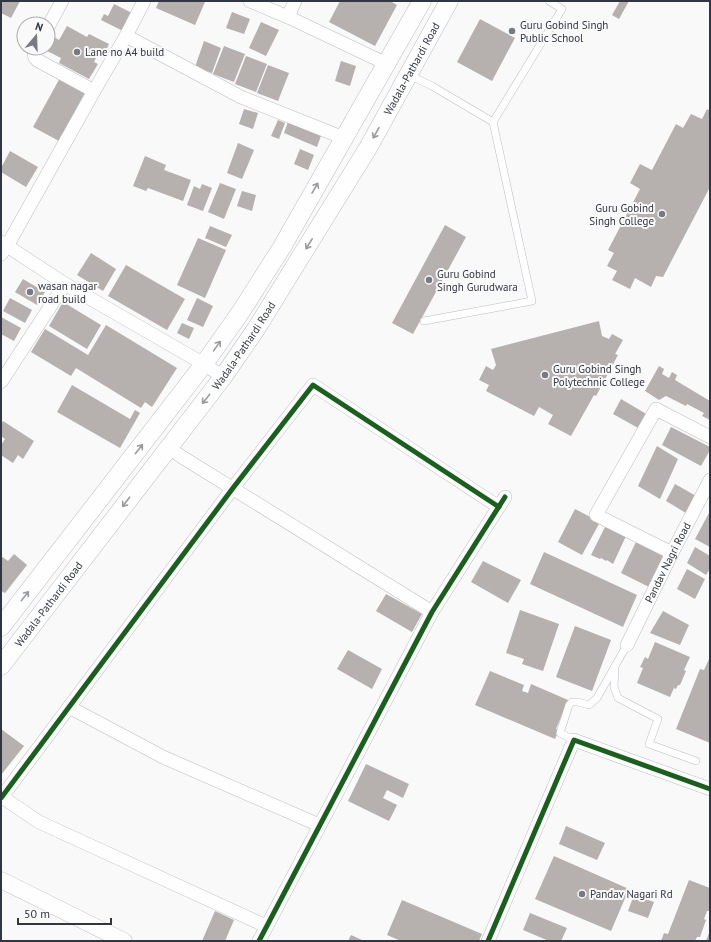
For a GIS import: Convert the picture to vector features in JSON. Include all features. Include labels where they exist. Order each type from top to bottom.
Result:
[{"type":"main road","name":"Wadala-Pathardi Road","points":[[1,627],[204,364],[240,313],[282,247],[422,1]]},
{"type":"main road","name":"Wadala-Pathardi Road","points":[[1,666],[223,377],[256,329],[368,148],[450,1]]},
{"type":"street","points":[[54,16],[62,1]]},
{"type":"street","points":[[144,1],[126,36],[3,247],[204,364],[223,377]]},
{"type":"street","points":[[250,1],[288,17],[387,64]]},
{"type":"street","points":[[288,17],[295,1]]},
{"type":"street","points":[[126,36],[241,97],[344,138]]},
{"type":"street","points":[[34,56],[37,60],[94,91]]},
{"type":"street","points":[[1,382],[65,284]]},
{"type":"street","points":[[259,941],[432,612],[502,502],[313,385],[233,488],[1,798],[39,822],[266,926]]},
{"type":"street","points":[[672,553],[596,515],[656,409],[710,437]]},
{"type":"street","points":[[168,447],[432,612]]},
{"type":"street","name":"Pandav Nagri Road","points":[[627,645],[710,480]]},
{"type":"street","points":[[69,707],[163,757],[319,825]]},
{"type":"street","points":[[488,941],[574,740],[710,789]]},
{"type":"street","points":[[1,880],[124,941]]},
{"type":"lane","points":[[424,321],[532,301],[493,122],[562,9],[549,1]]},
{"type":"lane","points":[[409,76],[432,86],[493,122]]},
{"type":"lane","points":[[574,740],[560,733],[569,705],[572,702],[589,705],[593,703],[627,645]]},
{"type":"lane","points":[[615,666],[614,687],[618,698],[658,718],[649,744],[696,761]]},
{"type":"building","points":[[1,1],[20,1],[11,18],[1,13]]},
{"type":"building","points":[[159,1],[205,2],[195,25],[156,8]]},
{"type":"building","points":[[340,1],[390,1],[397,5],[375,46],[329,22]]},
{"type":"building","points":[[620,1],[629,1],[619,19],[612,15]]},
{"type":"building","name":"Lane no A4 build","points":[[114,4],[132,13],[123,31],[101,20],[104,14],[108,16]]},
{"type":"building","points":[[232,12],[250,19],[244,34],[226,28]]},
{"type":"building","points":[[480,19],[515,38],[492,81],[457,62]]},
{"type":"building","points":[[261,22],[279,30],[266,56],[249,48]]},
{"type":"building","name":"Lane no A4 build","points":[[67,26],[87,37],[89,34],[109,44],[103,57],[98,54],[94,62],[98,64],[89,79],[59,63],[61,58],[56,56],[56,38],[59,40]]},
{"type":"building","points":[[204,41],[221,48],[212,73],[195,67]]},
{"type":"building","points":[[224,46],[245,54],[234,82],[213,74]]},
{"type":"building","points":[[246,56],[267,64],[256,92],[235,84]]},
{"type":"building","points":[[341,61],[356,66],[350,86],[335,81]]},
{"type":"building","points":[[268,65],[289,73],[278,101],[257,93]]},
{"type":"building","name":"Lane no A4 build","points":[[61,76],[86,91],[59,141],[33,127]]},
{"type":"building","points":[[244,109],[258,113],[253,129],[239,124]]},
{"type":"building","points":[[707,109],[710,111],[710,187],[663,277],[656,276],[651,287],[635,278],[630,289],[612,280],[617,271],[607,266],[614,253],[608,250],[640,189],[630,183],[640,164],[652,170],[676,124],[683,128],[691,114],[702,119]]},
{"type":"building","points":[[289,119],[322,133],[317,147],[284,133]]},
{"type":"building","points":[[278,120],[285,123],[279,139],[271,136]]},
{"type":"building","points":[[238,143],[254,150],[242,179],[227,173]]},
{"type":"building","points":[[300,149],[314,155],[308,170],[294,164]]},
{"type":"building","points":[[10,151],[38,167],[26,187],[1,172],[1,168]]},
{"type":"building","points":[[145,156],[166,165],[164,170],[191,180],[183,201],[148,188],[146,191],[133,186]]},
{"type":"building","points":[[220,183],[236,189],[224,219],[208,212]]},
{"type":"building","points":[[202,184],[212,188],[203,211],[187,205],[194,186],[200,189]]},
{"type":"building","points":[[242,191],[256,195],[252,211],[237,206]]},
{"type":"building","name":"Guru Gobind Singh Gurudwara","points":[[445,225],[466,237],[413,334],[392,323]]},
{"type":"building","points":[[210,226],[232,235],[226,247],[205,238]]},
{"type":"building","points":[[198,238],[226,250],[205,298],[177,285]]},
{"type":"building","points":[[91,253],[116,269],[103,291],[77,275]]},
{"type":"building","points":[[126,265],[185,299],[167,330],[108,296]]},
{"type":"building","name":"wasan nagar road build","points":[[23,279],[45,292],[37,305],[15,292]]},
{"type":"building","name":"wasan nagar road build","points":[[10,298],[32,310],[25,323],[3,311]]},
{"type":"building","points":[[197,298],[213,306],[203,327],[187,320]]},
{"type":"building","points":[[63,302],[101,325],[87,349],[49,326]]},
{"type":"building","name":"wasan nagar road build","points":[[1,317],[21,328],[14,341],[1,334]]},
{"type":"building","name":"Guru Gobind Singh Polytechnic College","points":[[599,321],[602,336],[609,339],[612,334],[623,340],[615,354],[618,355],[596,396],[594,395],[571,436],[548,424],[553,415],[539,407],[534,416],[486,391],[489,385],[479,380],[486,366],[493,370],[496,365],[491,349]]},
{"type":"building","points":[[182,323],[194,328],[189,339],[177,333]]},
{"type":"building","points":[[106,325],[177,368],[152,407],[145,402],[141,408],[76,368],[71,376],[31,352],[45,329],[88,355]]},
{"type":"building","points":[[659,366],[664,369],[662,374],[669,378],[672,372],[677,375],[675,380],[710,401],[710,420],[702,416],[704,413],[687,404],[686,406],[666,396],[659,400],[645,391]]},
{"type":"building","points":[[72,385],[130,419],[135,410],[140,413],[120,448],[57,412]]},
{"type":"building","points":[[621,399],[648,415],[640,429],[613,414]]},
{"type":"building","points":[[3,421],[34,441],[23,459],[18,455],[13,463],[1,455],[1,445],[5,439],[1,436],[1,424]]},
{"type":"building","points":[[671,427],[710,447],[710,450],[701,466],[662,445]]},
{"type":"building","points":[[657,446],[678,459],[660,499],[638,486]]},
{"type":"building","points":[[675,484],[696,496],[686,513],[666,501]]},
{"type":"building","points":[[575,509],[600,522],[582,555],[558,542]]},
{"type":"building","points":[[710,511],[710,547],[695,539]]},
{"type":"building","points":[[606,525],[626,536],[613,564],[607,560],[606,561],[591,555]]},
{"type":"building","points":[[637,540],[667,555],[651,588],[621,573]]},
{"type":"building","points":[[695,547],[710,556],[710,569],[706,575],[687,563]]},
{"type":"building","points":[[544,552],[637,595],[623,627],[530,584]]},
{"type":"building","points":[[14,554],[27,565],[5,593],[1,591],[1,556],[8,561]]},
{"type":"building","points":[[483,561],[521,580],[508,603],[471,582]]},
{"type":"building","points":[[687,569],[705,579],[695,599],[677,589]]},
{"type":"building","points":[[386,594],[422,614],[412,632],[376,611]]},
{"type":"building","points":[[520,610],[559,624],[543,671],[522,664],[524,659],[506,653]]},
{"type":"building","points":[[663,611],[689,625],[680,645],[650,633]]},
{"type":"building","points":[[575,626],[611,640],[592,691],[556,677]]},
{"type":"building","points":[[655,642],[690,657],[684,670],[686,671],[680,685],[678,685],[676,689],[674,688],[670,697],[637,683],[643,668],[640,667],[645,657],[648,659]]},
{"type":"building","points":[[348,650],[382,669],[372,689],[337,669]]},
{"type":"building","points":[[709,659],[710,743],[676,729],[700,669],[704,670]]},
{"type":"building","points":[[490,671],[524,685],[522,691],[528,693],[531,684],[568,700],[556,729],[559,730],[555,739],[475,705]]},
{"type":"building","points":[[1,729],[24,746],[1,775]]},
{"type":"building","points":[[366,764],[409,784],[403,798],[387,790],[383,798],[397,805],[389,821],[348,801]]},
{"type":"building","name":"Pandav Nagari Rd","points":[[566,826],[605,843],[597,860],[559,844]]},
{"type":"building","name":"Pandav Nagari Rd","points":[[554,856],[629,889],[611,931],[535,899]]},
{"type":"building","points":[[689,880],[710,888],[710,910],[707,911],[704,919],[706,920],[700,937],[697,937],[695,941],[661,941],[664,933],[668,934]]},
{"type":"building","points":[[634,895],[654,902],[648,918],[628,911]]},
{"type":"building","points":[[402,900],[482,934],[479,941],[401,941],[387,935]]},
{"type":"building","points":[[215,911],[234,920],[225,941],[202,941]]},
{"type":"building","points":[[530,913],[567,928],[561,941],[549,941],[523,930]]},
{"type":"building","points":[[710,930],[710,941],[706,941]]},
{"type":"building","points":[[351,935],[364,941],[348,941]]},
{"type":"cycle path","points":[[1,798],[233,488],[313,385],[499,507]]},
{"type":"cycle path","points":[[259,941],[432,612],[505,497]]},
{"type":"cycle path","points":[[488,941],[574,740],[710,789]]},
{"type":"place","name":"Guru Gobind Singh Public School","points":[[512,31]]},
{"type":"place","name":"Lane no A4 build","points":[[77,52]]},
{"type":"place","name":"Guru Gobind Singh College","points":[[662,214]]},
{"type":"place","name":"Guru Gobind Singh Gurudwara","points":[[429,280]]},
{"type":"place","name":"wasan nagar road build","points":[[30,292]]},
{"type":"place","name":"Guru Gobind Singh Polytechnic College","points":[[545,375]]},
{"type":"place","name":"Pandav Nagari Rd","points":[[582,894]]}]
